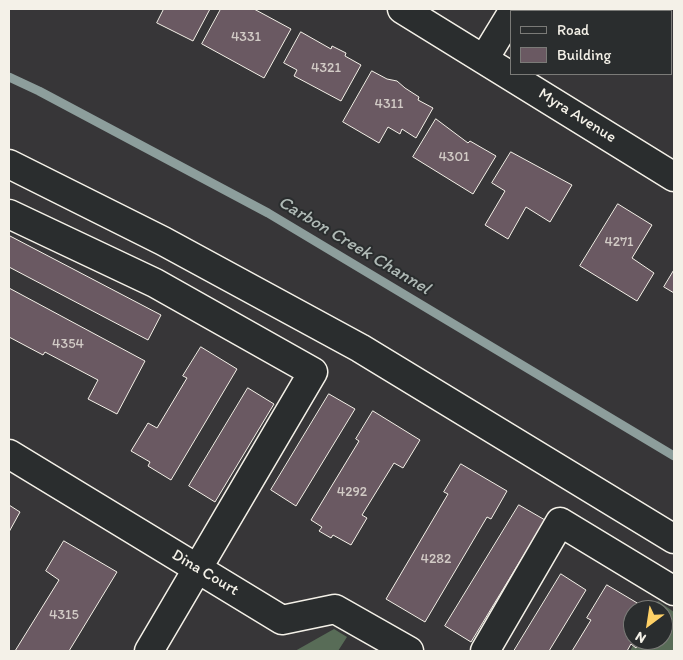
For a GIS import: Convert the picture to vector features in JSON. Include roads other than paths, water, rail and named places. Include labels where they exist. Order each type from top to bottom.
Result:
[{"type":"street","name":"Myra Avenue","points":[[402,9],[674,177]]},
{"type":"street","points":[[484,59],[510,16]]},
{"type":"street","points":[[9,164],[163,241],[360,348],[674,539]]},
{"type":"street","points":[[9,214],[154,283],[313,372],[149,651]]},
{"type":"street","name":"Dina Court","points":[[9,454],[282,620],[335,609],[409,651]]},
{"type":"street","points":[[485,651],[560,522],[674,592]]},
{"type":"waterway","name":"Carbon Creek Channel","points":[[9,77],[39,91],[268,213],[674,456]]}]
